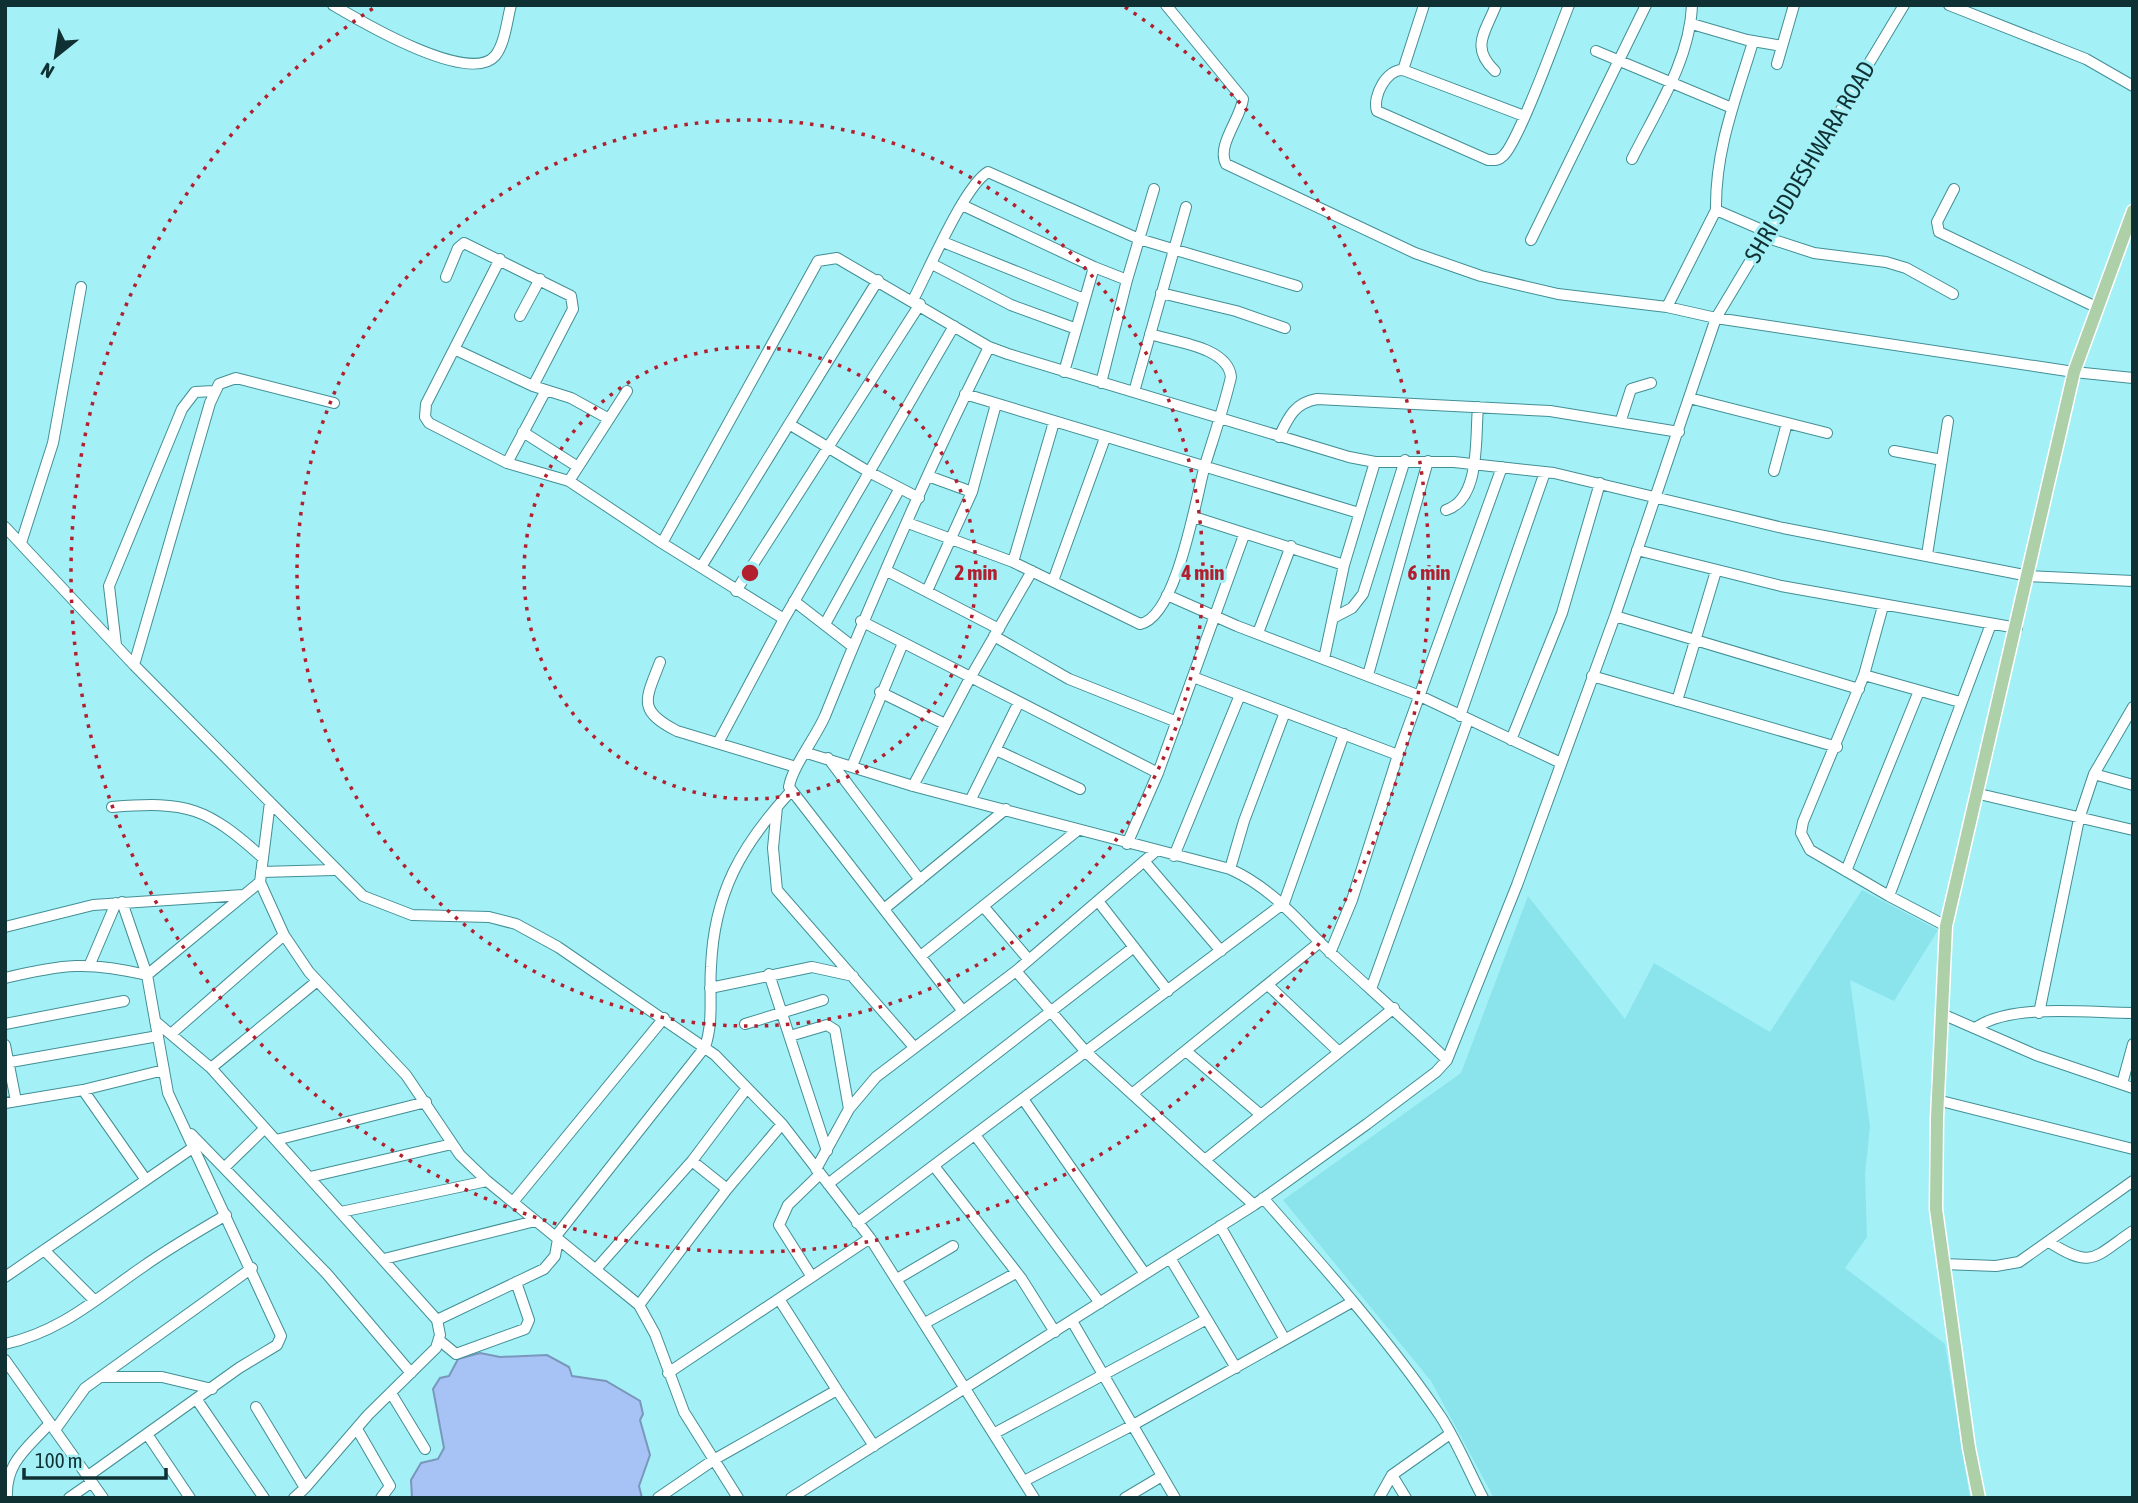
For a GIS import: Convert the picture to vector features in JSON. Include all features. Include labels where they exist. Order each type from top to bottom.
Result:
[{"type":"main road","points":[[1979,1498],[1969,1448],[1936,1209],[1937,1100],[1946,926],[2074,372],[2133,211]]},
{"type":"street","points":[[333,5],[396,40],[469,65],[484,64],[494,58],[499,50],[511,5]]},
{"type":"street","points":[[1166,5],[1243,99],[1242,110],[1223,154],[1226,164],[1415,253],[1481,276],[1558,294],[1667,307],[1716,318],[2074,372],[2133,378]]},
{"type":"street","points":[[1403,70],[1424,5]]},
{"type":"street","points":[[1495,71],[1483,60],[1480,45],[1496,5]]},
{"type":"street","points":[[1524,116],[1403,70],[1393,71],[1388,75],[1376,102],[1377,111],[1488,160],[1500,159],[1506,154],[1524,116],[1569,5]]},
{"type":"street","points":[[1531,240],[1646,5]]},
{"type":"street","points":[[1632,159],[1671,83],[1692,24],[1692,5]]},
{"type":"street","points":[[1777,64],[1794,5]]},
{"type":"street","name":"SHRI SIDDESHWARA ROAD","points":[[1447,1060],[1615,616],[1716,318],[1903,5]]},
{"type":"street","points":[[1949,5],[2086,59],[2133,86]]},
{"type":"street","points":[[1692,24],[1753,42],[1782,46]]},
{"type":"street","points":[[1667,307],[1716,210],[1715,180],[1732,108],[1753,42]]},
{"type":"street","points":[[1596,51],[1732,108]]},
{"type":"street","points":[[736,591],[916,302],[943,242],[977,180],[988,172],[1139,239],[1297,286]]},
{"type":"street","points":[[1101,383],[1154,189]]},
{"type":"street","points":[[1954,189],[1937,222],[1939,232],[2096,307]]},
{"type":"street","points":[[962,205],[1127,280]]},
{"type":"street","points":[[1134,392],[1186,207]]},
{"type":"street","points":[[1716,210],[1814,253],[1896,265],[1922,275],[1953,294]]},
{"type":"street","points":[[943,242],[1084,299]]},
{"type":"street","points":[[446,277],[458,248],[464,243],[571,296],[573,309],[533,386]]},
{"type":"street","points":[[662,542],[818,261],[837,258],[989,347],[1319,450],[1375,461],[1428,461],[1545,471],[1783,528],[2029,576],[2133,581]]},
{"type":"street","points":[[500,259],[426,404],[425,417],[429,423],[507,463],[569,481],[736,591],[784,619]]},
{"type":"street","points":[[932,264],[1011,305],[1074,328]]},
{"type":"street","points":[[1064,372],[1074,328],[1094,267]]},
{"type":"street","points":[[520,316],[540,279]]},
{"type":"street","points":[[701,568],[878,280]]},
{"type":"street","points":[[21,543],[53,443],[81,287]]},
{"type":"street","points":[[1161,293],[1236,311],[1285,328]]},
{"type":"street","points":[[719,741],[794,601],[954,326]]},
{"type":"street","points":[[908,523],[1013,562],[1140,624],[1152,618],[1167,594],[1194,517],[1205,467],[1231,377],[1230,368],[1224,360],[1150,334]]},
{"type":"street","points":[[962,1010],[922,955],[791,792],[790,780],[807,753],[861,621],[887,571],[965,394],[989,347]]},
{"type":"street","points":[[454,349],[533,386],[571,398],[609,419]]},
{"type":"street","points":[[134,665],[214,391],[219,384],[236,378],[334,403]]},
{"type":"street","points":[[1621,420],[1631,389],[1651,383]]},
{"type":"street","points":[[507,463],[545,390]]},
{"type":"street","points":[[116,646],[108,598],[114,569],[182,409],[195,392],[214,391]]},
{"type":"street","points":[[569,481],[627,391]]},
{"type":"street","points":[[965,394],[1359,513]]},
{"type":"street","points":[[1689,398],[1827,433]]},
{"type":"street","points":[[1279,437],[1295,408],[1304,401],[1317,399],[1550,411],[1621,420],[1679,432]]},
{"type":"street","points":[[927,591],[972,492],[996,404]]},
{"type":"street","points":[[1446,510],[1456,507],[1465,497],[1473,464],[1478,407]]},
{"type":"street","points":[[1927,555],[1948,421]]},
{"type":"street","points":[[1013,562],[1054,422]]},
{"type":"street","points":[[1774,471],[1787,423]]},
{"type":"street","points":[[789,424],[869,472],[919,498]]},
{"type":"street","points":[[523,432],[578,467]]},
{"type":"street","points":[[1053,581],[1105,438]]},
{"type":"street","points":[[1894,451],[1942,460]]},
{"type":"street","points":[[1333,618],[1352,608],[1363,594],[1405,460]]},
{"type":"street","points":[[1324,659],[1344,565],[1375,461]]},
{"type":"street","points":[[1368,675],[1428,461]]},
{"type":"street","points":[[1330,953],[1352,900],[1398,755],[1502,467]]},
{"type":"street","points":[[1371,989],[1545,471]]},
{"type":"street","points":[[928,476],[972,492]]},
{"type":"street","points":[[1511,740],[1562,613],[1600,483]]},
{"type":"street","points":[[825,624],[900,488]]},
{"type":"street","points":[[1194,517],[1344,565]]},
{"type":"street","points":[[5,527],[134,665],[334,870],[363,896],[412,915],[489,918],[516,924],[558,947],[705,1047],[782,1124],[870,1238],[1034,1498]]},
{"type":"street","points":[[1127,844],[1158,773],[1244,535]]},
{"type":"street","points":[[1258,634],[1291,546]]},
{"type":"street","points":[[1637,550],[1716,572],[1883,606],[2017,628]]},
{"type":"street","points":[[887,571],[997,632],[1069,679],[1177,722]]},
{"type":"street","points":[[913,786],[970,678],[1032,571]]},
{"type":"street","points":[[1677,701],[1716,572]]},
{"type":"street","points":[[1167,594],[1258,634],[1420,696],[1561,763]]},
{"type":"street","points":[[794,601],[852,646]]},
{"type":"street","points":[[1883,606],[1864,676],[1837,747],[1803,822],[1801,833],[1810,850],[1946,926]]},
{"type":"street","points":[[1615,616],[1859,689]]},
{"type":"street","points":[[861,621],[1018,704],[1158,773]]},
{"type":"street","points":[[1889,896],[1991,624]]},
{"type":"street","points":[[852,766],[902,643]]},
{"type":"street","points":[[660,662],[646,698],[651,715],[677,731],[719,741],[796,767]]},
{"type":"street","points":[[1592,676],[1837,747]]},
{"type":"street","points":[[1864,676],[1960,702]]},
{"type":"street","points":[[1193,677],[1398,755]]},
{"type":"street","points":[[1846,871],[1919,691]]},
{"type":"street","points":[[880,692],[945,724]]},
{"type":"street","points":[[1174,856],[1240,695]]},
{"type":"street","points":[[971,799],[1018,704]]},
{"type":"street","points":[[2039,1013],[2079,819],[2094,774],[2133,707]]},
{"type":"street","points":[[1230,869],[1244,821],[1285,712]]},
{"type":"street","points":[[857,1223],[1284,903],[1344,734]]},
{"type":"street","points":[[996,750],[1080,789]]},
{"type":"street","points":[[791,1498],[1254,1205],[1367,1124],[1436,1072],[1447,1060],[1394,1008],[1330,953],[1284,903],[1253,879],[1230,869],[1156,852],[971,799],[913,786],[807,753]]},
{"type":"street","points":[[828,758],[920,880]]},
{"type":"street","points":[[2094,774],[2133,785]]},
{"type":"street","points":[[437,1320],[551,1264],[557,1237],[705,1047],[712,1020],[709,988],[712,937],[721,896],[743,853],[777,806],[791,792]]},
{"type":"street","points":[[1975,793],[2133,830]]},
{"type":"street","points":[[270,802],[261,877],[285,935],[316,982],[386,1051],[426,1102],[453,1144],[487,1181],[597,1268],[639,1305],[655,1334],[684,1412],[738,1498]]},
{"type":"street","points":[[112,807],[158,803],[194,809],[218,820],[263,858]]},
{"type":"street","points":[[777,806],[773,848],[777,890],[914,1047]]},
{"type":"street","points":[[884,909],[1006,809]]},
{"type":"street","points":[[922,955],[1078,830]]},
{"type":"street","points":[[812,1276],[779,1225],[788,1205],[818,1171],[849,1109],[876,1077],[1016,971],[1156,852]]},
{"type":"street","points":[[1144,861],[1221,950]]},
{"type":"street","points":[[147,975],[244,895],[261,877],[334,870]]},
{"type":"street","points":[[5,927],[60,911],[119,903],[244,895]]},
{"type":"street","points":[[1098,901],[1168,991]]},
{"type":"street","points":[[90,964],[119,903]]},
{"type":"street","points":[[69,1498],[148,1434],[280,1342],[279,1328],[168,1093],[147,975],[119,903]]},
{"type":"street","points":[[983,906],[1029,960]]},
{"type":"street","points":[[171,1034],[285,935]]},
{"type":"street","points":[[1132,1094],[1269,986],[1320,942]]},
{"type":"street","points":[[828,1184],[1134,947]]},
{"type":"street","points":[[5,978],[54,966],[90,964],[147,975]]},
{"type":"street","points":[[709,988],[812,967],[853,976]]},
{"type":"street","points":[[1016,971],[1086,1052],[1254,1205]]},
{"type":"street","points":[[769,974],[827,1151]]},
{"type":"street","points":[[211,1068],[316,982]]},
{"type":"street","points":[[1269,986],[1339,1052]]},
{"type":"street","points":[[745,1024],[822,1000]]},
{"type":"street","points":[[5,1024],[124,1001]]},
{"type":"street","points":[[1205,1160],[1394,1008]]},
{"type":"street","points":[[1977,1027],[2002,1017],[2039,1013],[2133,1013]]},
{"type":"street","points":[[1941,1014],[1977,1027],[2036,1055],[2133,1088]]},
{"type":"street","points":[[513,1202],[664,1018]]},
{"type":"street","points":[[155,1021],[211,1068],[310,1177],[437,1320],[439,1340],[456,1354],[525,1329],[529,1320],[516,1282]]},
{"type":"street","points":[[790,1037],[827,1025],[835,1030],[849,1109]]},
{"type":"street","points":[[7,1063],[158,1036]]},
{"type":"street","points":[[2122,1084],[2133,1044]]},
{"type":"street","points":[[5,1045],[10,1102],[83,1090],[164,1070]]},
{"type":"street","points":[[1186,1051],[1261,1115]]},
{"type":"street","points":[[597,1268],[692,1161],[747,1088]]},
{"type":"street","points":[[83,1090],[146,1180]]},
{"type":"street","points":[[1023,1100],[1145,1274]]},
{"type":"street","points":[[1937,1100],[2133,1149]]},
{"type":"street","points":[[276,1140],[426,1102]]},
{"type":"street","points":[[639,1305],[727,1189],[782,1124]]},
{"type":"street","points":[[225,1167],[265,1128]]},
{"type":"street","points":[[186,1130],[327,1274],[411,1373]]},
{"type":"street","points":[[975,1135],[1100,1303]]},
{"type":"street","points":[[310,1177],[453,1144]]},
{"type":"street","points":[[5,1277],[194,1147]]},
{"type":"street","points":[[692,1161],[727,1189]]},
{"type":"street","points":[[934,1166],[1016,1273],[1055,1332]]},
{"type":"street","points":[[341,1212],[487,1181]]},
{"type":"street","points":[[1943,1264],[2007,1266],[2049,1242],[2133,1181]]},
{"type":"street","points":[[1263,1198],[1352,1302],[1421,1390],[1450,1434],[1483,1498]]},
{"type":"street","points":[[5,1344],[37,1337],[161,1254],[226,1215]]},
{"type":"street","points":[[384,1259],[535,1221]]},
{"type":"street","points":[[1220,1226],[1284,1338]]},
{"type":"street","points":[[2049,1242],[2081,1259],[2094,1257],[2133,1231]]},
{"type":"street","points":[[668,1373],[870,1238]]},
{"type":"street","points":[[897,1279],[953,1246]]},
{"type":"street","points":[[44,1250],[94,1300]]},
{"type":"street","points":[[1170,1258],[1236,1368]]},
{"type":"street","points":[[7,1498],[8,1466],[53,1426],[85,1388],[252,1268]]},
{"type":"street","points":[[925,1323],[1016,1273]]},
{"type":"street","points":[[779,1299],[874,1446]]},
{"type":"street","points":[[1024,1482],[1133,1425],[1352,1302]]},
{"type":"street","points":[[995,1433],[1205,1320]]},
{"type":"street","points":[[1072,1321],[1175,1498]]},
{"type":"street","points":[[294,1498],[439,1340]]},
{"type":"street","points":[[5,1360],[103,1498]]},
{"type":"street","points":[[101,1377],[162,1377],[212,1389]]},
{"type":"street","points":[[658,1498],[715,1460],[837,1390]]},
{"type":"street","points":[[391,1393],[425,1450]]},
{"type":"street","points":[[197,1400],[264,1498]]},
{"type":"street","points":[[256,1407],[305,1488]]},
{"type":"street","points":[[357,1429],[390,1486],[381,1498]]},
{"type":"street","points":[[148,1434],[190,1498]]},
{"type":"street","points":[[1379,1498],[1392,1475],[1450,1434]]},
{"type":"street","points":[[1392,1475],[1406,1498]]},
{"type":"street","points":[[1125,1498],[1162,1476]]},
{"type":"shaded area","points":[[1862,890],[1938,930],[1894,1001],[1850,980],[1870,1126],[1865,1174],[1867,1237],[1845,1268],[1945,1344],[1970,1498],[1494,1498],[1431,1381],[1283,1200],[1461,1073],[1528,896],[1625,1019],[1654,963],[1770,1032]]},
{"type":"shaded area","points":[[480,1353],[500,1357],[547,1355],[569,1367],[572,1376],[606,1381],[640,1401],[643,1414],[640,1420],[650,1455],[639,1486],[642,1498],[412,1498],[411,1480],[421,1463],[438,1459],[444,1448],[433,1389],[440,1378],[449,1376],[458,1359]]}]
